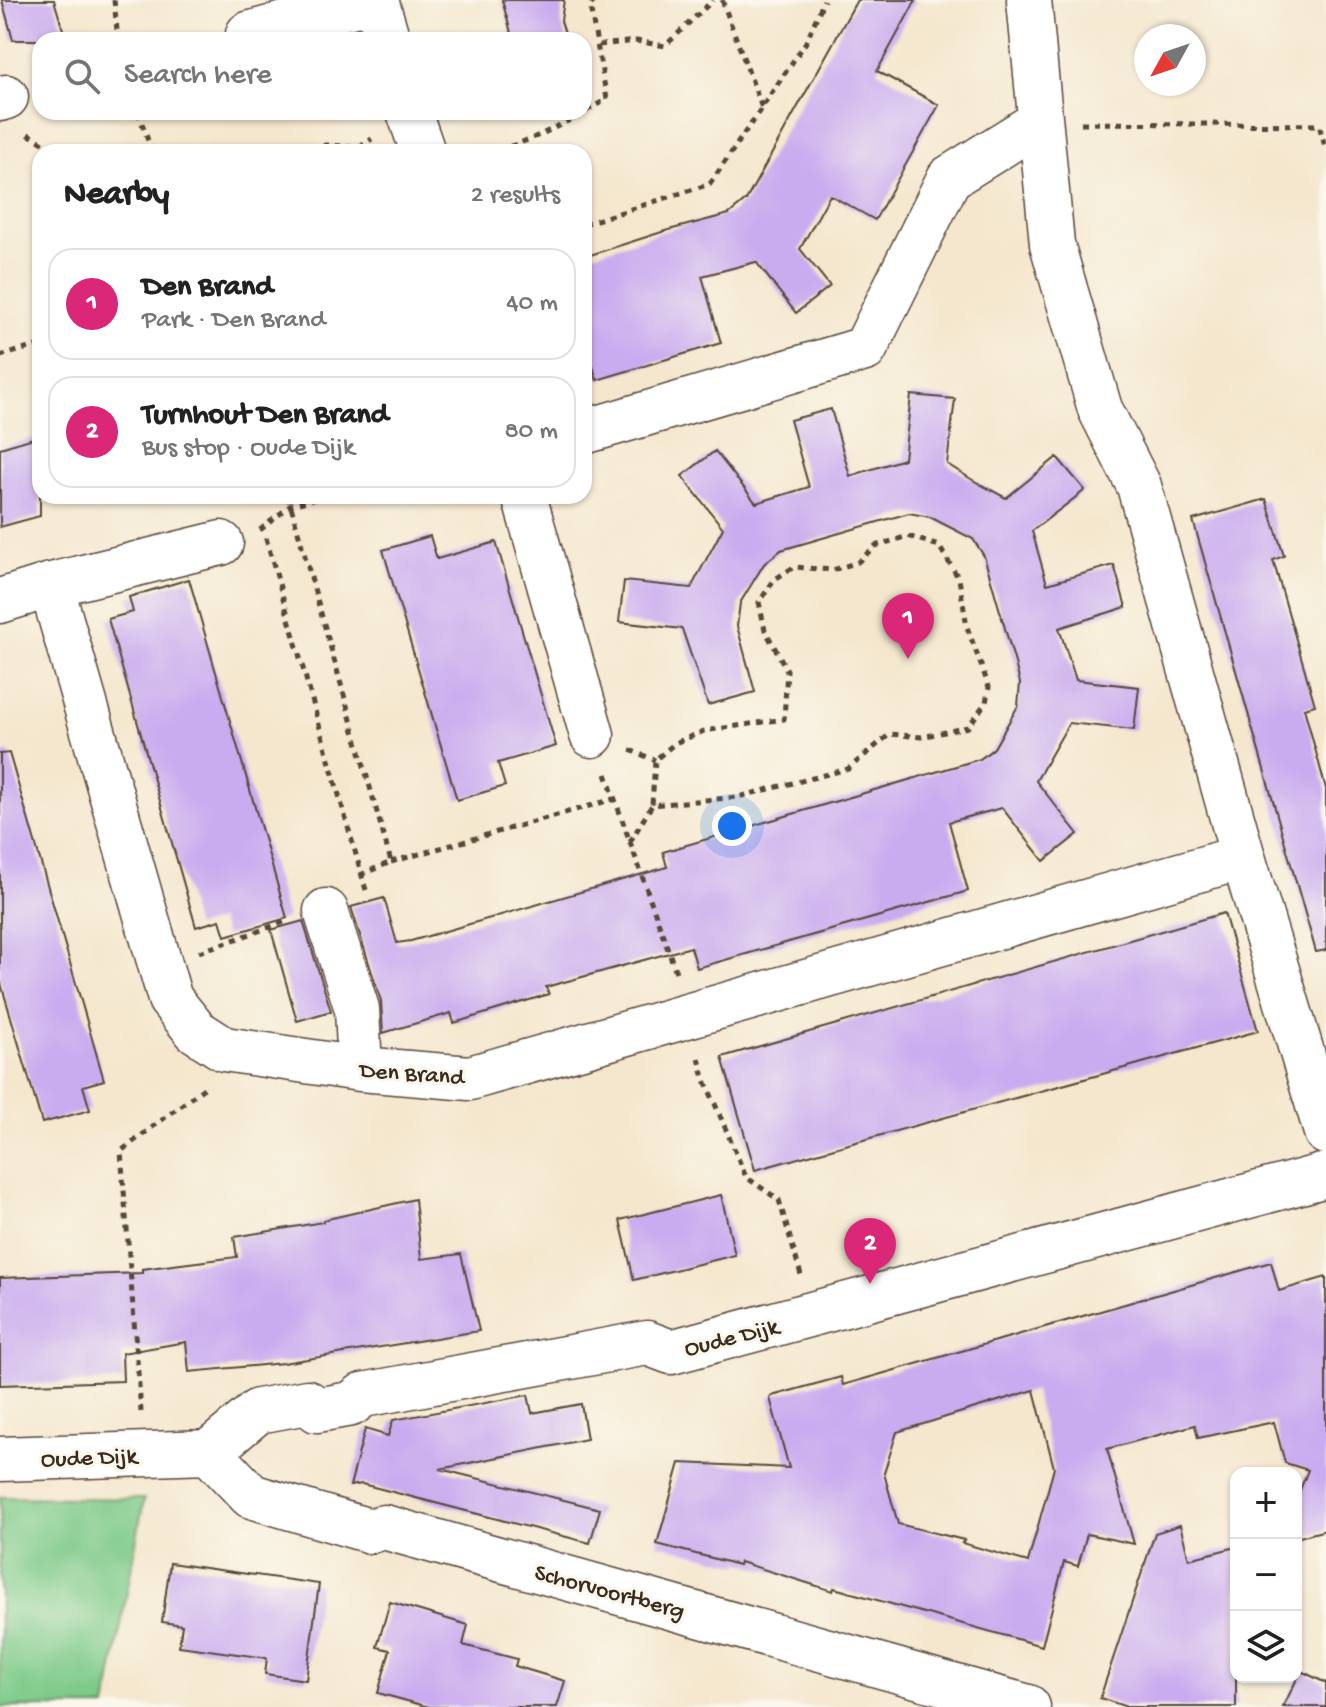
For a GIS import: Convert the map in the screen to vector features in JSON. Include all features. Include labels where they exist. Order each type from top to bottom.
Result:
[{"type":"street","points":[[255,32],[374,0],[385,32]]},
{"type":"street","points":[[1029,0],[1052,244],[1100,409],[1139,486],[1243,857],[1326,1132]]},
{"type":"street","points":[[592,430],[865,349],[949,178],[1039,122]]},
{"type":"street","points":[[526,504],[592,735]]},
{"type":"street","points":[[0,601],[51,585],[221,543]]},
{"type":"street","name":"Den Brand","points":[[51,585],[170,999],[196,1031],[224,1049],[360,1069],[470,1078],[1243,857]]},
{"type":"street","points":[[326,911],[357,1009],[360,1069]]},
{"type":"street","name":"Oude Dijk","points":[[0,1459],[209,1452],[258,1411],[307,1402],[317,1410],[351,1404],[363,1395],[647,1343],[671,1352],[1326,1175]]},
{"type":"street","name":"Schorvoortberg","points":[[209,1452],[251,1496],[370,1531],[384,1527],[1028,1707]]},
{"type":"path","points":[[114,0],[117,32]]},
{"type":"path","points":[[592,108],[607,99],[590,6],[595,0]]},
{"type":"path","points":[[599,45],[637,41],[665,46],[713,0]]},
{"type":"path","points":[[722,0],[762,108]]},
{"type":"path","points":[[592,221],[710,184],[806,42],[824,0]]},
{"type":"path","points":[[141,120],[149,144]]},
{"type":"path","points":[[514,144],[571,120]]},
{"type":"path","points":[[1039,122],[1319,125],[1326,150]]},
{"type":"path","points":[[367,144],[414,127]]},
{"type":"path","points":[[0,356],[32,347]]},
{"type":"path","points":[[295,504],[291,505],[391,862]]},
{"type":"path","points":[[162,966],[252,931],[326,911],[368,895],[263,529]]},
{"type":"path","points":[[630,842],[652,805],[655,760],[675,743],[704,731],[784,719],[787,670],[765,630],[759,602],[775,579],[794,567],[833,570],[858,562],[875,546],[908,536],[939,546],[959,579],[967,627],[989,687],[986,702],[968,727],[922,737],[890,734],[848,769],[738,797],[652,805]]},
{"type":"path","points":[[592,735],[693,1016],[704,1078],[746,1177],[779,1200],[803,1281],[807,1316]]},
{"type":"path","points":[[360,875],[391,862],[614,799]]},
{"type":"path","points":[[141,1455],[141,1394],[121,1151],[211,1082],[224,1049]]},
{"type":"green space","points":[[0,1497],[144,1499],[106,1707],[0,1707]]},
{"type":"building","points":[[2,0],[54,0],[64,32],[32,32],[32,40],[13,40]]},
{"type":"building","points":[[502,0],[564,0],[561,21],[564,32],[511,32]]},
{"type":"building","points":[[857,0],[916,0],[877,71],[939,105],[875,220],[830,195],[800,249],[830,286],[796,313],[756,262],[702,276],[721,343],[597,380],[592,364],[592,254],[729,214],[746,200]]},
{"type":"building","points":[[911,395],[955,399],[947,464],[976,482],[1006,498],[1057,457],[1085,490],[1032,531],[1047,584],[1114,565],[1126,607],[1059,628],[1076,680],[1139,687],[1134,730],[1069,723],[1036,781],[1078,834],[1044,861],[1002,808],[949,822],[968,891],[697,968],[691,947],[546,987],[549,994],[454,1023],[451,1013],[383,1033],[381,1001],[351,907],[384,898],[397,943],[411,941],[667,867],[663,852],[980,759],[994,748],[1018,706],[1020,683],[1015,663],[984,556],[973,539],[930,517],[909,513],[781,550],[764,564],[740,603],[737,626],[755,692],[708,705],[682,629],[619,622],[624,581],[691,588],[723,528],[682,476],[715,451],[756,503],[809,487],[790,420],[831,409],[850,476],[904,459]]},
{"type":"building","points":[[32,438],[32,504],[40,504],[40,516],[0,527],[0,448]]},
{"type":"building","points":[[1266,499],[1284,556],[1273,560],[1315,705],[1304,708],[1326,789],[1326,950],[1316,952],[1193,520]]},
{"type":"building","points":[[430,536],[437,559],[496,542],[556,746],[498,763],[505,786],[457,800],[383,550]]},
{"type":"building","points":[[189,579],[287,918],[225,936],[220,920],[196,927],[108,619],[133,612],[129,597]]},
{"type":"building","points":[[9,753],[104,1080],[83,1086],[90,1110],[42,1123],[0,980],[0,754]]},
{"type":"building","points":[[1224,913],[1258,1031],[755,1170],[722,1057]]},
{"type":"building","points":[[303,921],[331,1011],[297,1021],[271,930]]},
{"type":"building","points":[[721,1195],[735,1255],[634,1280],[620,1220]]},
{"type":"building","points":[[415,1199],[421,1259],[461,1254],[479,1331],[283,1363],[189,1372],[186,1342],[122,1353],[123,1381],[0,1385],[0,1278],[142,1273],[142,1269],[237,1257],[234,1237],[323,1222]]},
{"type":"building","points":[[1271,1262],[1279,1291],[1326,1277],[1326,1530],[1302,1536],[1302,1485],[1308,1470],[1285,1463],[1274,1422],[1198,1438],[1195,1425],[1107,1449],[1134,1544],[1087,1534],[1078,1566],[1064,1562],[1042,1646],[834,1588],[833,1591],[740,1562],[739,1565],[657,1544],[680,1463],[789,1468],[770,1398],[841,1377],[843,1385]],"holes":[[[1034,1390],[1054,1468],[1028,1562],[962,1543],[964,1540],[898,1524],[884,1473],[897,1432]]]},
{"type":"building","points":[[528,1395],[532,1413],[581,1404],[587,1439],[440,1469],[600,1509],[590,1543],[362,1484],[350,1486],[365,1429],[388,1436],[393,1420]]},
{"type":"building","points":[[1180,1525],[1189,1559],[1230,1549],[1230,1683],[1236,1683],[1236,1707],[1127,1707],[1100,1698],[1155,1533]]},
{"type":"building","points":[[170,1563],[319,1584],[306,1680],[265,1674],[267,1658],[179,1646],[182,1625],[162,1622]]},
{"type":"building","points":[[390,1602],[468,1625],[463,1645],[517,1659],[515,1666],[565,1681],[557,1707],[429,1707],[378,1693],[390,1650],[377,1647]]},
{"type":"building","points":[[1302,1671],[1326,1683],[1326,1707],[1283,1707],[1295,1683],[1302,1683]]},
{"type":"place","name":"Den Brand","points":[[908,659]]},
{"type":"place","name":"Turnhout Den Brand","points":[[870,1284]]}]
